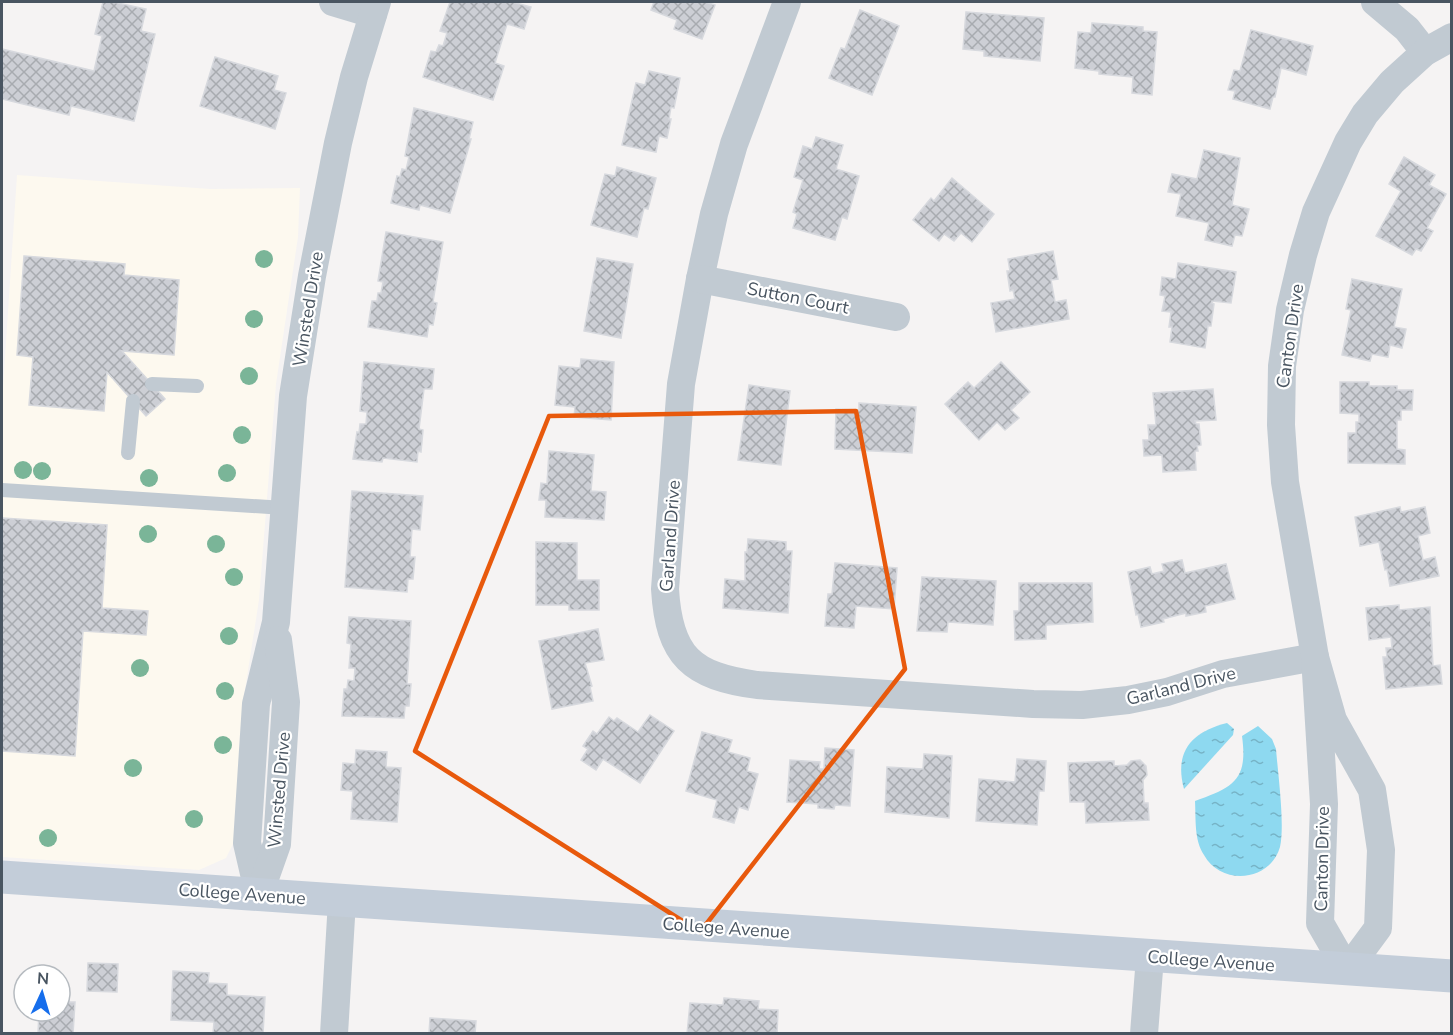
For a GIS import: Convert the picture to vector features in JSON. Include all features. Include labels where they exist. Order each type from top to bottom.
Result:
[{"type":"main road","name":"College Avenue","points":[[2,877],[1452,976]]},
{"type":"street","points":[[333,2],[375,8]]},
{"type":"street","name":"Garland Drive","points":[[787,2],[734,144],[714,214],[681,384],[665,589],[667,613],[674,636],[685,655],[697,668],[726,680],[757,685],[1033,704],[1082,705],[1128,700],[1167,692],[1223,674],[1314,657]]},
{"type":"street","points":[[1375,2],[1407,29],[1425,52]]},
{"type":"street","name":"Winsted Drive","points":[[259,895],[277,844],[278,832],[286,702],[276,622],[293,396],[312,276],[338,143],[375,8]]},
{"type":"street","name":"Canton Drive","points":[[1314,657],[1334,720],[1372,790],[1381,850],[1378,928],[1347,970],[1320,923],[1324,804],[1314,657],[1285,482],[1282,436],[1282,366],[1290,310],[1303,255],[1332,172],[1365,114],[1385,90],[1425,52],[1452,37]]},
{"type":"street","name":"Sutton Court","points":[[700,279],[896,317]]},
{"type":"street","points":[[334,1034],[342,901]]},
{"type":"street","points":[[1144,1034],[1149,957]]},
{"type":"lane","points":[[152,384],[197,386]]},
{"type":"lane","points":[[128,453],[133,401]]},
{"type":"lane","points":[[2,490],[284,508]]},
{"type":"highlighted area","points":[[856,411],[905,669],[700,932],[415,751],[549,416]]},
{"type":"shaded area","points":[[17,175],[210,189],[300,188],[298,237],[276,384],[259,600],[244,696],[235,840],[226,858],[199,870],[2,857],[2,403]]},
{"type":"water","points":[[1227,723],[1234,729],[1233,735],[1184,789],[1181,764],[1188,746],[1204,732]]},
{"type":"water","points":[[1258,726],[1272,739],[1276,749],[1281,813],[1280,847],[1275,859],[1256,873],[1245,876],[1233,875],[1222,872],[1204,855],[1196,829],[1195,801],[1220,791],[1235,780],[1243,763],[1242,736]]},
{"type":"building","points":[[103,2],[146,9],[141,31],[155,34],[134,121],[71,106],[69,115],[2,99],[2,49],[94,71],[102,36],[95,34]]},
{"type":"building","points":[[450,2],[512,2],[531,7],[524,29],[507,24],[495,63],[504,66],[493,100],[423,77],[431,51],[436,52],[439,45],[443,46],[447,33],[440,31]]},
{"type":"building","points":[[654,2],[705,2],[715,5],[702,39],[674,29],[677,20],[651,10]]},
{"type":"building","points":[[860,10],[899,26],[872,95],[829,78],[841,48],[845,49]]},
{"type":"building","points":[[966,12],[1044,18],[1040,61],[984,56],[984,51],[963,49]]},
{"type":"building","points":[[1092,23],[1143,27],[1143,31],[1157,32],[1152,95],[1132,93],[1133,77],[1099,74],[1099,71],[1075,68],[1078,32],[1091,33]]},
{"type":"building","points":[[1251,30],[1313,46],[1306,75],[1281,68],[1270,109],[1233,99],[1235,91],[1228,90],[1234,70],[1240,71]]},
{"type":"building","points":[[215,57],[278,76],[274,90],[286,93],[275,129],[200,106]]},
{"type":"building","points":[[649,71],[680,78],[674,108],[671,107],[667,138],[659,136],[656,152],[622,145],[636,83],[645,85]]},
{"type":"building","points":[[414,108],[473,122],[469,139],[471,139],[450,213],[420,205],[419,210],[391,203],[397,176],[400,177],[402,169],[406,170],[409,157],[405,156]]},
{"type":"building","points":[[816,137],[843,145],[836,169],[859,176],[847,219],[842,217],[835,240],[793,228],[797,214],[793,212],[803,180],[794,177],[803,146],[812,149]]},
{"type":"building","points":[[1204,150],[1240,158],[1232,205],[1249,209],[1242,236],[1235,235],[1232,246],[1205,240],[1209,223],[1176,216],[1181,194],[1168,192],[1172,174],[1197,179]]},
{"type":"building","points":[[1404,157],[1435,175],[1429,185],[1446,194],[1427,228],[1433,231],[1421,251],[1416,249],[1412,255],[1376,236],[1401,191],[1389,184]]},
{"type":"building","points":[[617,167],[656,178],[648,209],[644,208],[637,237],[591,225],[605,174],[615,176]]},
{"type":"building","points":[[952,178],[994,214],[972,242],[961,233],[954,241],[944,234],[939,241],[913,220],[931,198],[934,201]]},
{"type":"building","points":[[386,232],[443,242],[433,302],[437,303],[433,325],[429,324],[427,337],[368,327],[372,301],[377,301],[378,293],[381,293],[383,282],[378,281]]},
{"type":"building","points":[[1053,251],[1058,279],[1051,280],[1055,302],[1066,300],[1069,319],[996,332],[991,303],[1015,299],[1013,290],[1010,291],[1008,259]]},
{"type":"building","points":[[24,256],[125,264],[124,275],[179,280],[174,355],[122,351],[165,399],[146,416],[107,372],[104,411],[29,405],[33,357],[17,355]]},
{"type":"building","points":[[597,258],[633,264],[621,338],[584,331]]},
{"type":"building","points":[[1178,263],[1236,272],[1231,303],[1212,301],[1214,304],[1211,326],[1208,326],[1205,348],[1170,342],[1171,312],[1162,311],[1165,296],[1160,295],[1162,277],[1176,279]]},
{"type":"building","points":[[1352,279],[1402,289],[1394,327],[1406,329],[1402,348],[1390,345],[1388,357],[1372,354],[1370,361],[1342,355],[1351,310],[1346,309]]},
{"type":"building","points":[[581,359],[614,362],[611,420],[574,417],[575,407],[555,405],[559,366],[580,368]]},
{"type":"building","points":[[364,362],[434,369],[432,389],[424,389],[419,429],[423,430],[421,452],[418,451],[417,462],[383,458],[382,462],[353,459],[357,432],[359,433],[360,424],[366,424],[367,412],[360,411]]},
{"type":"building","points":[[1001,362],[1030,392],[1011,410],[1019,418],[1005,430],[997,422],[979,440],[945,404],[968,382],[974,388]]},
{"type":"building","points":[[1340,382],[1369,382],[1369,386],[1397,386],[1397,390],[1413,390],[1412,410],[1401,410],[1401,420],[1397,420],[1397,449],[1405,450],[1405,464],[1348,463],[1348,433],[1356,433],[1359,414],[1340,413]]},
{"type":"building","points":[[749,385],[790,391],[781,465],[738,460]]},
{"type":"building","points":[[1213,389],[1216,420],[1195,421],[1199,424],[1201,445],[1197,446],[1198,451],[1195,451],[1196,470],[1163,472],[1162,455],[1144,456],[1143,440],[1149,440],[1148,425],[1156,425],[1153,393]]},
{"type":"building","points":[[859,403],[916,407],[912,453],[835,449],[836,409],[859,410]]},
{"type":"building","points":[[549,451],[594,455],[591,491],[606,492],[604,520],[545,517],[546,500],[539,500],[541,483],[547,484]]},
{"type":"building","points":[[352,491],[423,496],[420,530],[412,529],[410,557],[415,557],[413,579],[408,579],[407,592],[345,587]]},
{"type":"building","points":[[1400,507],[1401,512],[1425,507],[1430,533],[1418,536],[1423,560],[1435,557],[1439,576],[1390,586],[1379,542],[1360,546],[1355,517]]},
{"type":"building","points":[[2,518],[107,525],[102,608],[148,611],[146,635],[83,631],[75,756],[2,751]]},
{"type":"building","points":[[748,539],[786,542],[786,551],[792,551],[788,613],[723,608],[725,579],[745,581],[745,552],[747,552]]},
{"type":"building","points":[[536,542],[577,543],[577,580],[599,580],[599,610],[569,610],[569,605],[536,605]]},
{"type":"building","points":[[1182,560],[1185,573],[1226,564],[1235,599],[1205,606],[1206,612],[1186,616],[1186,613],[1163,619],[1164,622],[1141,627],[1138,614],[1136,615],[1128,572],[1150,567],[1152,574],[1164,571],[1162,564]]},
{"type":"building","points":[[835,563],[897,568],[894,609],[856,606],[854,628],[825,626],[828,594],[832,594]]},
{"type":"building","points":[[922,577],[996,581],[993,625],[948,622],[947,632],[917,631]]},
{"type":"building","points":[[1019,583],[1092,583],[1093,622],[1046,625],[1046,639],[1015,640],[1014,611],[1019,611]]},
{"type":"building","points":[[1399,605],[1399,610],[1430,607],[1433,666],[1440,665],[1442,684],[1386,689],[1383,657],[1387,657],[1386,648],[1392,648],[1391,637],[1369,640],[1366,608]]},
{"type":"building","points":[[349,617],[411,621],[407,684],[411,684],[409,706],[405,706],[404,718],[342,716],[344,689],[347,689],[348,680],[354,681],[355,668],[349,668],[351,644],[347,643]]},
{"type":"building","points":[[598,629],[604,660],[585,663],[592,686],[590,687],[593,701],[552,709],[539,641]]},
{"type":"building","points":[[650,715],[674,731],[640,783],[603,759],[596,770],[581,760],[588,749],[583,746],[593,731],[597,734],[609,717],[614,721],[617,718],[638,732]]},
{"type":"building","points":[[702,732],[732,740],[728,752],[750,758],[747,771],[758,774],[748,810],[739,807],[734,823],[713,817],[717,800],[686,791]]},
{"type":"building","points":[[825,748],[854,750],[850,806],[835,805],[834,809],[818,808],[818,804],[787,802],[790,760],[820,762],[819,769],[824,769]]},
{"type":"building","points":[[356,750],[387,752],[386,767],[401,768],[397,822],[351,819],[353,791],[341,790],[343,763],[355,764]]},
{"type":"building","points":[[924,754],[952,756],[949,818],[885,812],[887,767],[923,769]]},
{"type":"building","points":[[1017,759],[1046,761],[1044,791],[1039,791],[1037,825],[976,821],[979,779],[1015,782]]},
{"type":"building","points":[[1140,760],[1146,766],[1147,775],[1143,780],[1144,803],[1148,803],[1149,820],[1086,823],[1085,802],[1070,802],[1068,763],[1114,761],[1114,766],[1127,765],[1131,761]]},
{"type":"building","points":[[88,963],[118,964],[117,992],[87,991]]},
{"type":"building","points":[[173,971],[209,973],[208,983],[227,984],[227,995],[265,997],[263,1034],[213,1034],[214,1022],[171,1020]]},
{"type":"building","points":[[724,998],[759,1001],[758,1009],[778,1010],[777,1034],[687,1034],[690,1003],[723,1005]]},
{"type":"building","points":[[72,1002],[75,1002],[73,1034],[38,1034],[38,1023],[72,1023]]},
{"type":"building","points":[[430,1018],[476,1021],[475,1034],[429,1034]]}]
